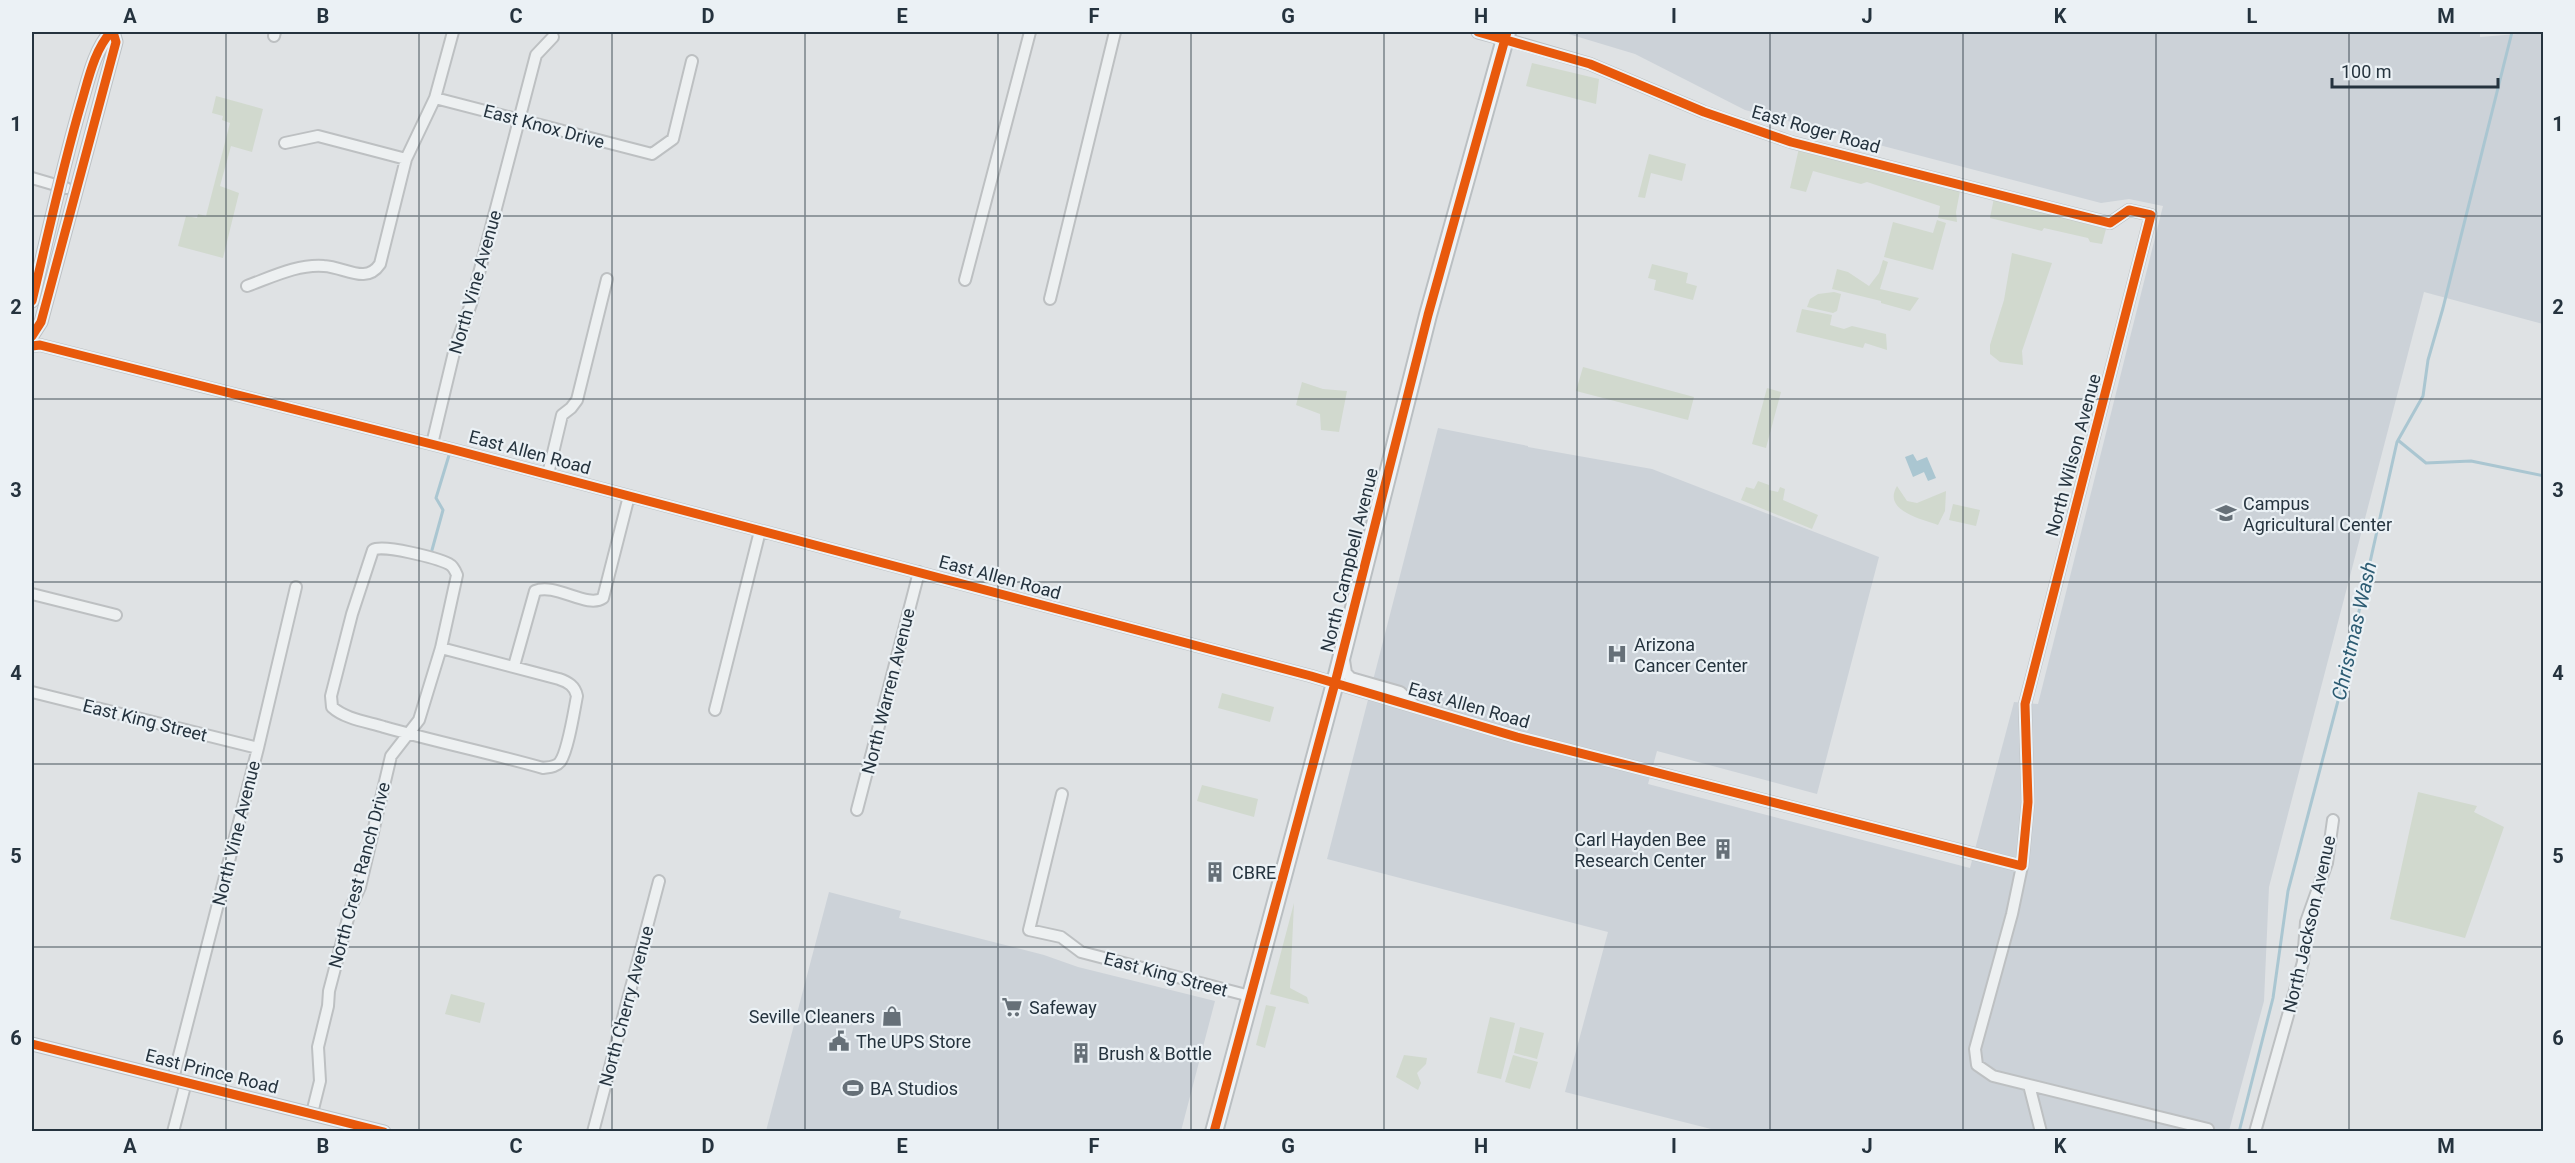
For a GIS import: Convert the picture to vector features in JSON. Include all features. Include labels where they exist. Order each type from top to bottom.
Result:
[{"type":"main road","name":"North Campbell Avenue","points":[[1214,1131],[1344,649],[1428,315],[1506,35]]},
{"type":"street","points":[[32,301],[56,236],[75,190],[116,42],[112,32],[105,38],[89,77],[60,186],[56,236],[41,322],[32,336]]},
{"type":"street","points":[[247,286],[290,269],[310,266],[326,266],[366,274],[375,272],[380,264],[406,159],[435,98],[453,32]]},
{"type":"street","points":[[965,280],[1030,32]]},
{"type":"street","points":[[1050,299],[1115,32]]},
{"type":"street","name":"East Roger Road","points":[[1478,32],[1506,35],[1590,64],[1704,112],[1791,142],[2110,223],[2129,210],[2151,215]]},
{"type":"street","name":"North Vine Avenue","points":[[432,444],[456,344],[471,304],[521,120],[536,55],[553,37]]},
{"type":"street","name":"East Knox Drive","points":[[435,98],[652,154],[673,139],[693,61]]},
{"type":"street","points":[[285,142],[318,136],[406,159]]},
{"type":"street","points":[[32,178],[75,190]]},
{"type":"street","name":"North Wilson Avenue","points":[[2151,215],[2025,704],[2028,802],[2022,866],[2012,914],[1975,1049],[1977,1065],[1993,1076],[2208,1129]]},
{"type":"street","points":[[548,474],[562,415],[577,400],[607,279]]},
{"type":"street","name":"East Allen Road","points":[[32,346],[40,345],[548,474],[1335,683],[1517,736],[2022,866]]},
{"type":"street","points":[[514,666],[535,591],[546,589],[594,601],[603,598],[629,496]]},
{"type":"street","points":[[714,710],[760,531]]},
{"type":"street","name":"North Crest Ranch Drive","points":[[312,1113],[320,1081],[318,1047],[328,1006],[329,991],[351,907],[360,887],[391,756],[419,720],[441,648],[456,585],[455,569],[444,562],[384,547],[373,550],[355,605],[331,702],[332,707],[338,712],[407,734]]},
{"type":"street","name":"North Warren Avenue","points":[[857,810],[919,572]]},
{"type":"street","name":"North Vine Avenue","points":[[173,1131],[180,1081],[296,587]]},
{"type":"street","points":[[32,594],[116,615]]},
{"type":"street","points":[[407,734],[543,768],[553,767],[560,762],[564,752],[577,696],[576,689],[563,680],[441,648]]},
{"type":"street","points":[[1344,649],[1346,673],[1351,678],[1400,692],[1413,704]]},
{"type":"street","name":"East King Street","points":[[32,692],[258,748]]},
{"type":"street","name":"East King Street","points":[[1062,794],[1029,930],[1061,937],[1082,952],[1250,996]]},
{"type":"street","name":"North Jackson Avenue","points":[[2255,1131],[2303,962],[2306,922],[2327,863],[2333,820]]},
{"type":"street","name":"North Cherry Avenue","points":[[593,1131],[659,881]]},
{"type":"street","name":"East Prince Road","points":[[32,1044],[384,1131]]},
{"type":"street","points":[[2030,1085],[2041,1131]]},
{"type":"street","points":[[2161,1118],[2164,1131]]},
{"type":"shaded area","name":"Campus Agricultural Center","points":[[1562,32],[2480,32],[2480,37],[2543,32],[2543,324],[2424,292],[2269,887],[2264,1001],[2229,1131],[1719,1131],[1565,1092],[1608,932],[1327,859],[1438,428],[1652,469],[1879,557],[1817,794],[1657,751],[1648,784],[1970,868],[2014,702],[2038,704],[2163,206],[2129,199],[2101,203],[1745,110],[1635,54]]},
{"type":"shaded area","points":[[1532,63],[1599,79],[1596,104],[1526,86]]},
{"type":"shaded area","points":[[216,96],[263,109],[252,152],[231,146],[220,186],[239,193],[223,258],[178,246],[186,216],[197,218],[198,214],[206,216],[230,123],[222,120],[223,116],[212,113]]},
{"type":"shaded area","points":[[1799,148],[1960,191],[1956,212],[1957,222],[1938,218],[1940,206],[1867,182],[1861,184],[1813,171],[1806,192],[1790,188]]},
{"type":"shaded area","points":[[1649,154],[1686,164],[1682,181],[1651,173],[1645,198],[1638,197]]},
{"type":"shaded area","points":[[1994,198],[2106,229],[2102,244],[2090,242],[2088,238],[2044,228],[2042,231],[1990,218]]},
{"type":"shaded area","points":[[1937,220],[1946,223],[1933,270],[1884,257],[1893,222],[1933,233]]},
{"type":"shaded area","points":[[2012,253],[2052,263],[2022,351],[2023,365],[2000,362],[1990,354],[1990,345],[2004,300]]},
{"type":"shaded area","points":[[1883,260],[1888,262],[1880,289],[1919,298],[1910,311],[1832,289],[1837,269],[1848,272],[1869,286],[1879,273]]},
{"type":"shaded area","points":[[1652,264],[1688,273],[1686,283],[1697,286],[1693,300],[1654,290],[1656,280],[1648,278]]},
{"type":"shaded area","points":[[1834,292],[1841,294],[1837,311],[1833,313],[1807,307],[1810,299],[1818,294]]},
{"type":"shaded area","points":[[1802,309],[1832,315],[1830,325],[1844,329],[1852,326],[1886,334],[1887,350],[1865,343],[1863,348],[1796,332]]},
{"type":"shaded area","points":[[1583,367],[1694,397],[1688,420],[1576,391]]},
{"type":"shaded area","points":[[1302,382],[1323,389],[1347,391],[1339,432],[1321,430],[1320,414],[1296,405]]},
{"type":"shaded area","points":[[1767,388],[1781,392],[1766,448],[1752,444]]},
{"type":"shaded area","points":[[1758,481],[1769,485],[1769,490],[1778,492],[1780,487],[1785,489],[1783,500],[1818,515],[1812,529],[1741,500],[1746,487],[1754,489]]},
{"type":"shaded area","points":[[1897,486],[1907,501],[1917,503],[1946,491],[1945,511],[1938,525],[1914,517],[1899,508],[1894,495]]},
{"type":"shaded area","points":[[1953,504],[1980,510],[1976,526],[1949,520]]},
{"type":"shaded area","points":[[1222,693],[1274,707],[1270,722],[1218,708]]},
{"type":"shaded area","points":[[1202,785],[1258,799],[1254,817],[1197,801]]},
{"type":"shaded area","points":[[2418,792],[2477,806],[2474,812],[2504,827],[2465,938],[2390,919]]},
{"type":"shaded area","points":[[829,892],[901,911],[899,918],[1044,955],[1078,967],[1215,1001],[1181,1131],[766,1131]]},
{"type":"shaded area","points":[[1294,903],[1290,988],[1307,997],[1309,1004],[1270,994]]},
{"type":"shaded area","points":[[451,994],[485,1003],[480,1023],[445,1014]]},
{"type":"shaded area","points":[[1266,1005],[1276,1007],[1265,1048],[1256,1045]]},
{"type":"shaded area","points":[[1490,1017],[1515,1023],[1501,1079],[1477,1073]]},
{"type":"shaded area","points":[[1520,1027],[1544,1033],[1537,1059],[1514,1053]]},
{"type":"shaded area","points":[[1404,1055],[1427,1058],[1426,1064],[1417,1073],[1421,1083],[1418,1090],[1396,1077]]},
{"type":"shaded area","points":[[1513,1055],[1538,1062],[1530,1089],[1505,1082]]},
{"type":"water","points":[[1913,454],[1917,461],[1927,457],[1936,478],[1928,481],[1924,472],[1913,477],[1905,457]]},
{"type":"waterway","name":"Christmas Wash","points":[[2239,1132],[2273,998],[2288,891],[2344,678],[2397,442],[2423,396],[2428,360],[2512,32]]},
{"type":"waterway","points":[[2399,441],[2426,463],[2471,461],[2544,476]]},
{"type":"waterway","points":[[432,550],[443,510],[436,498],[450,452]]},
{"type":"cycle path","points":[[32,301],[89,76],[100,48],[111,32]]},
{"type":"cycle path","points":[[32,336],[41,322],[116,42],[113,32]]},
{"type":"cycle path","points":[[32,346],[40,345],[451,449],[1311,676],[1517,737],[2022,866],[2028,802],[2025,704],[2151,215],[2129,210],[2110,223],[1791,142],[1704,112],[1590,64],[1478,32]]},
{"type":"cycle path","points":[[1214,1132],[1335,683],[1428,315],[1507,32]]},
{"type":"cycle path","points":[[32,1044],[384,1132]]},
{"type":"place","name":"Campus Agricultural Center","points":[[2226,513]]},
{"type":"place","name":"Arizona Cancer Center","points":[[1617,654]]},
{"type":"place","name":"Carl Hayden Bee Research Center","points":[[1723,849]]},
{"type":"place","name":"CBRE","points":[[1215,872]]},
{"type":"place","name":"Safeway","points":[[1012,1007]]},
{"type":"place","name":"Seville Cleaners","points":[[892,1016]]},
{"type":"place","name":"The UPS Store","points":[[839,1041]]},
{"type":"place","name":"Brush & Bottle","points":[[1081,1053]]},
{"type":"place","name":"BA Studios","points":[[853,1088]]}]
